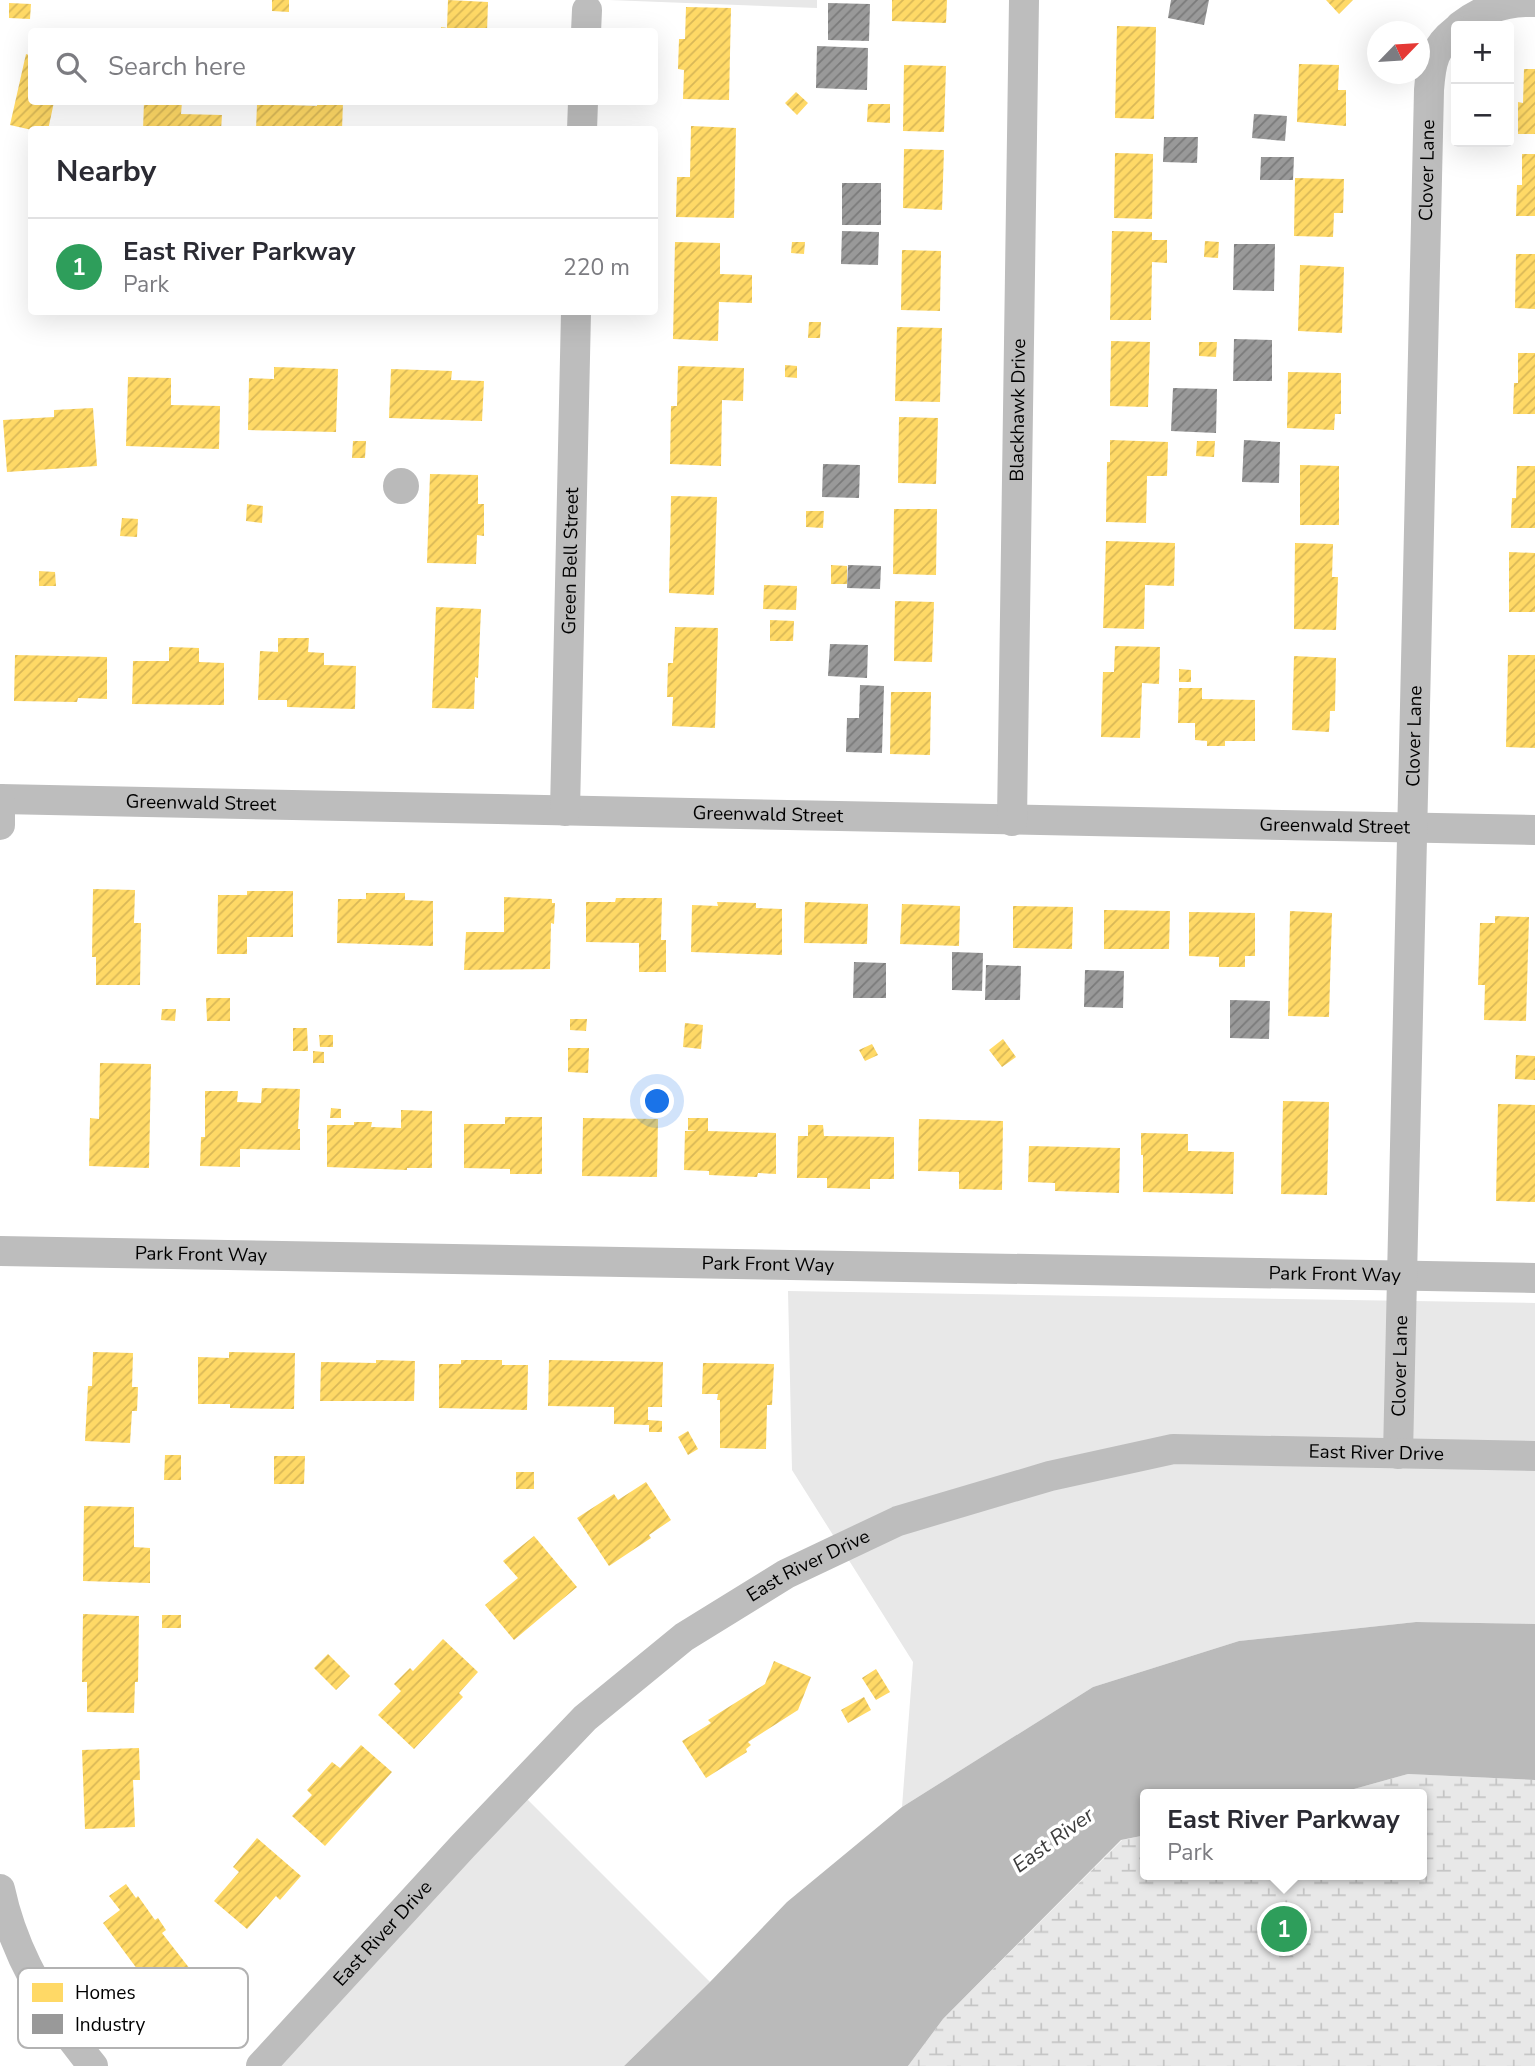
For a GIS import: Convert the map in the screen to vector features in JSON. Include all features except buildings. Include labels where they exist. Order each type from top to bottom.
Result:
[{"type":"street","name":"Blackhawk Drive","points":[[1012,821],[1024,0]]},
{"type":"street","points":[[1468,21],[1490,8],[1516,2],[1535,2]]},
{"type":"street","name":"Clover Lane","points":[[1398,1454],[1429,90],[1431,69],[1437,50],[1451,35]]},
{"type":"street","points":[[582,126],[583,105]]},
{"type":"street","name":"Green Bell Street","points":[[565,811],[576,315]]},
{"type":"street","name":"Greenwald Street","points":[[0,799],[1535,830]]},
{"type":"street","points":[[0,799],[0,825]]},
{"type":"street","name":"Park Front Way","points":[[0,1251],[1535,1278]]},
{"type":"street","name":"East River Drive","points":[[261,2066],[585,1718],[684,1637],[786,1574],[898,1521],[1049,1476],[1173,1449],[1535,1456]]},
{"type":"street","points":[[0,1889],[28,1968]]},
{"type":"street","points":[[79,2048],[93,2066]]},
{"type":"green space","points":[[609,0],[817,0],[817,8]]},
{"type":"green space","points":[[788,1291],[1535,1303],[1535,1624],[1416,1622],[1239,1641],[1093,1687],[902,1807],[913,1662],[792,1470]]},
{"type":"green space","points":[[1408,1774],[1535,1780],[1535,2066],[908,2066],[943,2019],[1122,1840],[1140,1836],[1140,1880],[1427,1880],[1427,1789],[1354,1789]]},
{"type":"green space","points":[[517,1789],[710,1982],[624,2066],[261,2066]]},
{"type":"water","points":[[401,468],[414,473],[419,486],[414,499],[401,504],[388,499],[383,486],[388,473]]},
{"type":"water","name":"East River","points":[[1416,1622],[1535,1624],[1535,1780],[1408,1774],[1354,1789],[1140,1789],[1140,1836],[1121,1840],[943,2019],[908,2066],[624,2066],[787,1902],[902,1807],[1093,1687],[1239,1641]]},
{"type":"place","name":"East River Parkway","points":[[1284,1929]]}]
